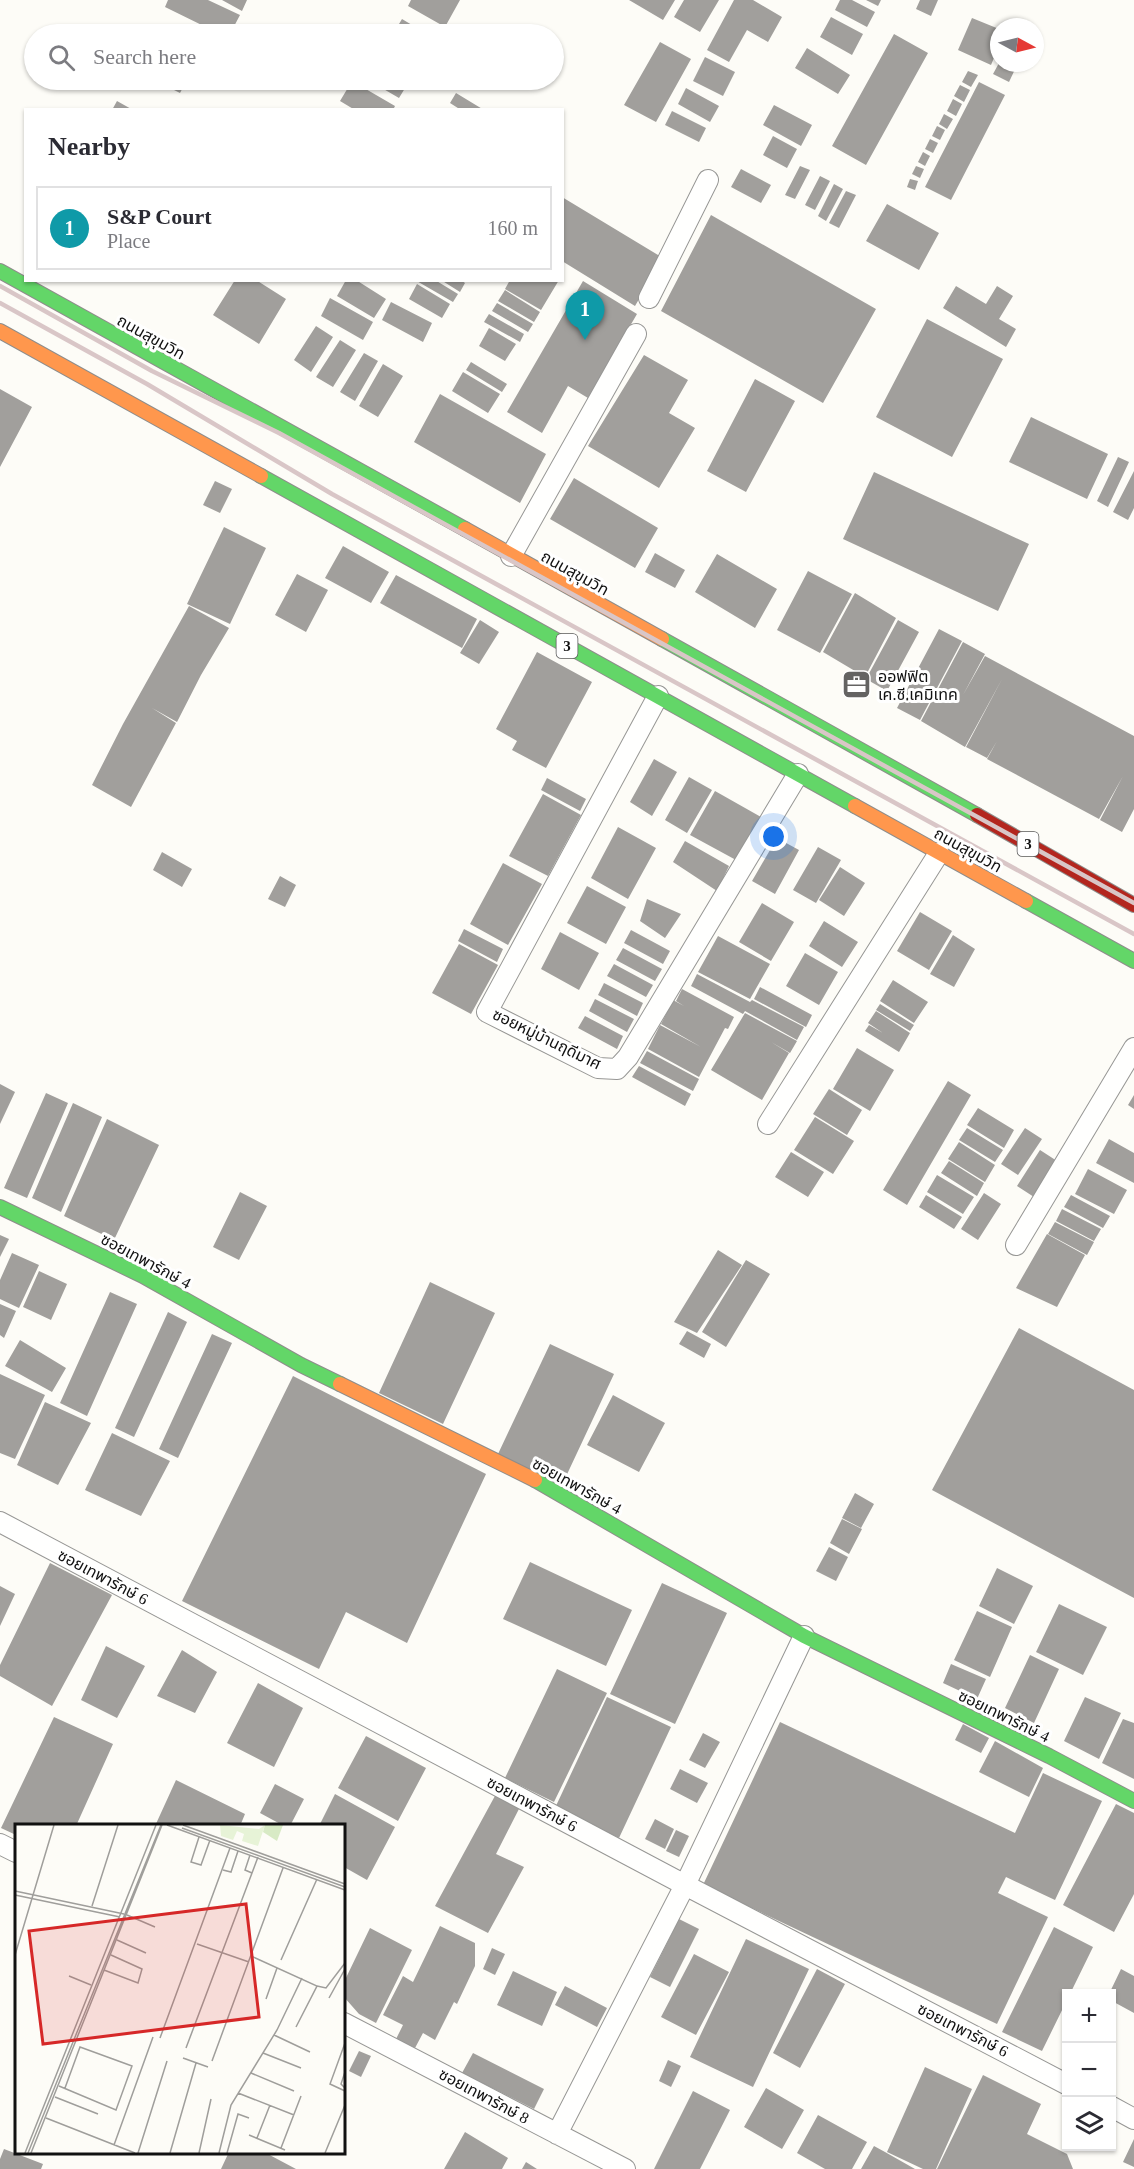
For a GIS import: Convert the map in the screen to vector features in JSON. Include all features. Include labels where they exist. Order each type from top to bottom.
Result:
[{"type":"main road","name":"ถนนสุขุมวิท","points":[[0,271],[921,783],[1134,905]]},
{"type":"main road","name":"ถนนสุขุมวิท","points":[[0,331],[1134,961]]},
{"type":"main road","name":"ซอยเทพารักษ์ 4","points":[[0,1207],[143,1276],[301,1365],[537,1481],[804,1636],[1049,1756],[1134,1802]]},
{"type":"street","points":[[649,298],[708,180]]},
{"type":"street","points":[[511,556],[636,334]]},
{"type":"street","name":"ซอยหมู่บ้านฤดีมาศ","points":[[658,696],[487,1012],[598,1068],[616,1069],[628,1057],[798,774]]},
{"type":"street","points":[[768,1124],[939,853]]},
{"type":"street","points":[[1016,1245],[1134,1048]]},
{"type":"street","name":"ซอยเทพารักษ์ 6","points":[[0,1522],[1062,2082]]},
{"type":"street","points":[[557,2134],[685,1885],[804,1636]]},
{"type":"street","points":[[0,1844],[15,1852]]},
{"type":"street","name":"ซอยเทพารักษ์ 8","points":[[345,2024],[557,2134],[613,2167]]},
{"type":"street","points":[[1116,2109],[1134,2119]]},
{"type":"building","points":[[168,0],[208,0],[240,15],[235,24],[200,24],[165,7]]},
{"type":"building","points":[[222,0],[247,0],[242,11]]},
{"type":"building","points":[[411,0],[460,0],[447,24],[440,24],[408,6]]},
{"type":"building","points":[[629,0],[675,0],[663,20]]},
{"type":"building","points":[[684,0],[719,0],[700,32],[674,17]]},
{"type":"building","points":[[734,0],[753,0],[782,17],[768,42],[747,30],[729,62],[707,50]]},
{"type":"building","points":[[840,0],[852,0],[875,12],[867,27],[835,10]]},
{"type":"building","points":[[866,0],[881,0],[878,6]]},
{"type":"building","points":[[920,0],[938,0],[931,16],[916,9]]},
{"type":"building","points":[[831,17],[863,34],[852,55],[820,37]]},
{"type":"building","points":[[972,18],[990,25],[990,65],[958,50]]},
{"type":"building","points":[[402,19],[410,24],[399,24]]},
{"type":"building","points":[[894,34],[928,53],[866,165],[832,146]]},
{"type":"building","points":[[660,42],[691,59],[656,122],[624,105]]},
{"type":"building","points":[[807,48],[850,75],[838,94],[795,68]]},
{"type":"building","points":[[705,57],[735,72],[723,96],[693,81]]},
{"type":"building","points":[[968,71],[978,75],[971,87],[962,82]]},
{"type":"building","points":[[994,72],[1014,72],[1009,82],[993,74]]},
{"type":"building","points":[[979,82],[1005,95],[951,200],[925,187]]},
{"type":"building","points":[[960,85],[970,90],[964,102],[954,96]]},
{"type":"building","points":[[686,88],[719,106],[710,122],[678,104]]},
{"type":"building","points":[[347,90],[367,90],[395,106],[394,108],[352,108],[340,101]]},
{"type":"building","points":[[385,90],[404,90],[399,98]]},
{"type":"building","points":[[456,93],[481,108],[458,108],[450,103]]},
{"type":"building","points":[[953,99],[962,104],[956,116],[947,111]]},
{"type":"building","points":[[117,101],[129,108],[113,108]]},
{"type":"building","points":[[774,105],[812,125],[801,146],[763,125]]},
{"type":"building","points":[[672,111],[706,128],[699,142],[665,125]]},
{"type":"building","points":[[944,114],[953,119],[947,129],[939,124]]},
{"type":"building","points":[[937,126],[945,130],[940,140],[932,136]]},
{"type":"building","points":[[773,136],[797,149],[787,168],[763,155]]},
{"type":"building","points":[[930,139],[938,143],[933,153],[925,149]]},
{"type":"building","points":[[923,152],[930,156],[925,166],[918,162]]},
{"type":"building","points":[[800,166],[810,170],[795,199],[785,195]]},
{"type":"building","points":[[916,166],[924,169],[920,178],[912,174]]},
{"type":"building","points":[[741,169],[771,185],[761,203],[731,187]]},
{"type":"building","points":[[820,176],[830,181],[815,210],[805,205]]},
{"type":"building","points":[[910,179],[918,181],[915,190],[907,187]]},
{"type":"building","points":[[834,184],[843,189],[826,221],[818,216]]},
{"type":"building","points":[[846,191],[856,195],[839,228],[829,223]]},
{"type":"building","points":[[564,198],[663,258],[635,306],[564,262]]},
{"type":"building","points":[[887,204],[939,233],[919,270],[866,241]]},
{"type":"building","points":[[711,215],[876,309],[823,403],[661,311]]},
{"type":"building","points":[[583,281],[637,314],[588,398],[568,386],[542,433],[507,412]]},
{"type":"building","points":[[234,282],[259,282],[286,299],[259,344],[213,315]]},
{"type":"building","points":[[345,282],[359,282],[386,299],[374,318],[337,296]]},
{"type":"building","points":[[418,282],[438,282],[458,294],[453,302]]},
{"type":"building","points":[[444,282],[464,282],[460,292]]},
{"type":"building","points":[[509,282],[558,282],[541,310],[505,289]]},
{"type":"building","points":[[417,284],[450,304],[442,318],[409,299]]},
{"type":"building","points":[[956,286],[986,304],[997,286],[1013,296],[999,319],[1016,329],[1006,347],[943,308]]},
{"type":"building","points":[[505,290],[540,312],[534,322],[498,301]]},
{"type":"building","points":[[330,298],[373,322],[363,340],[321,316]]},
{"type":"building","points":[[391,302],[432,323],[423,342],[382,320]]},
{"type":"building","points":[[497,303],[533,324],[528,332],[492,311]]},
{"type":"building","points":[[489,314],[524,334],[520,342],[484,322]]},
{"type":"building","points":[[927,319],[1003,359],[952,457],[876,417]]},
{"type":"building","points":[[316,326],[333,337],[311,372],[294,360]]},
{"type":"building","points":[[489,328],[516,344],[505,361],[479,346]]},
{"type":"building","points":[[340,340],[356,350],[333,387],[316,377]]},
{"type":"building","points":[[364,353],[378,361],[355,401],[340,392]]},
{"type":"building","points":[[644,355],[688,380],[669,413],[695,428],[659,488],[588,446]]},
{"type":"building","points":[[471,362],[507,384],[502,392],[466,370]]},
{"type":"building","points":[[383,364],[403,376],[378,417],[359,406]]},
{"type":"building","points":[[463,372],[500,394],[488,413],[452,391]]},
{"type":"building","points":[[755,379],[795,401],[746,492],[707,471]]},
{"type":"building","points":[[0,389],[32,407],[0,467]]},
{"type":"building","points":[[440,394],[546,454],[520,503],[414,442]]},
{"type":"building","points":[[1031,417],[1108,454],[1087,499],[1009,462]]},
{"type":"building","points":[[1118,457],[1129,462],[1108,507],[1097,501]]},
{"type":"building","points":[[1134,471],[1134,508],[1128,520],[1113,512]]},
{"type":"building","points":[[874,472],[1029,544],[998,611],[843,539]]},
{"type":"building","points":[[574,478],[658,528],[635,568],[550,519]]},
{"type":"building","points":[[215,481],[232,489],[220,513],[203,505]]},
{"type":"building","points":[[224,527],[266,548],[230,624],[187,604]]},
{"type":"building","points":[[343,546],[389,572],[371,603],[325,578]]},
{"type":"building","points":[[655,553],[685,570],[675,588],[645,572]]},
{"type":"building","points":[[717,554],[777,589],[755,628],[695,592]]},
{"type":"building","points":[[808,571],[852,594],[820,653],[777,630]]},
{"type":"building","points":[[297,574],[328,590],[306,632],[275,615]]},
{"type":"building","points":[[396,575],[477,619],[462,648],[380,603]]},
{"type":"building","points":[[855,593],[896,618],[865,677],[823,652]]},
{"type":"building","points":[[189,606],[229,628],[177,722],[152,708],[176,723],[131,807],[92,785],[123,724]]},
{"type":"building","points":[[480,620],[499,632],[479,664],[460,653]]},
{"type":"building","points":[[898,620],[919,632],[887,691],[866,679]]},
{"type":"building","points":[[939,629],[962,641],[920,720],[897,708]]},
{"type":"building","points":[[963,642],[985,654],[963,695],[985,656],[1134,736],[1134,809],[1122,832],[1100,820],[1123,776],[1099,819],[987,759],[997,741],[987,758],[966,747],[1002,679],[965,747],[921,721]]},
{"type":"building","points":[[537,652],[592,682],[546,768],[512,750],[517,741],[496,729]]},
{"type":"building","points":[[654,759],[677,772],[652,816],[630,802]]},
{"type":"building","points":[[689,777],[712,790],[687,833],[665,820]]},
{"type":"building","points":[[547,778],[586,799],[580,811],[541,790]]},
{"type":"building","points":[[715,791],[761,817],[736,860],[690,835]]},
{"type":"building","points":[[543,794],[581,815],[548,876],[509,856]]},
{"type":"building","points":[[618,827],[656,848],[628,899],[591,878]]},
{"type":"building","points":[[777,838],[799,850],[775,894],[752,881]]},
{"type":"building","points":[[685,841],[729,866],[717,891],[673,862]]},
{"type":"building","points":[[818,847],[841,860],[816,903],[793,890]]},
{"type":"building","points":[[162,852],[192,869],[182,887],[153,870]]},
{"type":"building","points":[[503,863],[542,884],[508,945],[470,924]]},
{"type":"building","points":[[840,867],[865,883],[844,916],[819,900]]},
{"type":"building","points":[[280,876],[296,885],[285,907],[268,899]]},
{"type":"building","points":[[587,886],[626,907],[606,944],[567,923]]},
{"type":"building","points":[[647,899],[681,914],[665,938],[640,921]]},
{"type":"building","points":[[762,903],[794,922],[771,961],[739,942]]},
{"type":"building","points":[[920,912],[952,931],[929,970],[897,951]]},
{"type":"building","points":[[824,921],[858,942],[842,967],[809,946]]},
{"type":"building","points":[[464,929],[503,949],[497,962],[458,941]]},
{"type":"building","points":[[631,930],[670,951],[663,964],[624,943]]},
{"type":"building","points":[[560,932],[599,953],[579,990],[541,969]]},
{"type":"building","points":[[953,935],[975,949],[954,987],[930,974]]},
{"type":"building","points":[[718,936],[770,964],[750,999],[698,972]]},
{"type":"building","points":[[459,944],[498,965],[471,1014],[432,993]]},
{"type":"building","points":[[623,948],[662,969],[655,981],[616,960]]},
{"type":"building","points":[[805,953],[838,972],[819,1005],[786,986]]},
{"type":"building","points":[[614,964],[653,985],[646,997],[607,976]]},
{"type":"building","points":[[697,974],[804,1027],[797,1040],[745,1011],[743,1014],[691,986]]},
{"type":"building","points":[[893,980],[928,1002],[914,1023],[880,1001]]},
{"type":"building","points":[[604,983],[643,1003],[637,1016],[598,995]]},
{"type":"building","points":[[760,987],[812,1015],[806,1027],[754,999]]},
{"type":"building","points":[[682,989],[734,1017],[728,1029],[725,1028],[699,1077],[648,1049],[660,1025],[701,1047],[661,1024],[673,1000],[684,1006],[676,1001]]},
{"type":"building","points":[[595,999],[634,1019],[627,1032],[589,1011]]},
{"type":"building","points":[[880,1004],[914,1025],[910,1031],[876,1010]]},
{"type":"building","points":[[876,1011],[910,1033],[899,1052],[865,1031],[869,1025],[883,1033],[868,1023]]},
{"type":"building","points":[[745,1013],[797,1041],[790,1053],[771,1042],[789,1053],[762,1100],[711,1070]]},
{"type":"building","points":[[585,1016],[623,1036],[617,1049],[578,1028]]},
{"type":"building","points":[[857,1048],[894,1070],[870,1111],[833,1089]]},
{"type":"building","points":[[647,1051],[699,1079],[693,1091],[640,1063]]},
{"type":"building","points":[[639,1066],[691,1094],[685,1106],[632,1077]]},
{"type":"building","points":[[948,1081],[971,1095],[907,1205],[883,1190]]},
{"type":"building","points":[[0,1084],[15,1092],[0,1124]]},
{"type":"building","points":[[829,1089],[862,1110],[847,1135],[813,1114]]},
{"type":"building","points":[[46,1093],[68,1103],[27,1198],[4,1188]]},
{"type":"building","points":[[1134,1095],[1134,1109],[1128,1105]]},
{"type":"building","points":[[73,1103],[102,1117],[61,1212],[32,1198]]},
{"type":"building","points":[[978,1108],[1014,1130],[1004,1148],[967,1125]]},
{"type":"building","points":[[815,1117],[854,1141],[833,1174],[794,1150]]},
{"type":"building","points":[[107,1119],[159,1145],[114,1240],[64,1216]]},
{"type":"building","points":[[967,1128],[1003,1150],[995,1162],[959,1140]]},
{"type":"building","points":[[1025,1128],[1042,1139],[1018,1175],[1001,1164]]},
{"type":"building","points":[[1109,1139],[1134,1153],[1134,1183],[1096,1163]]},
{"type":"building","points":[[959,1142],[995,1165],[985,1182],[948,1159]]},
{"type":"building","points":[[1040,1150],[1057,1161],[1034,1197],[1017,1186]]},
{"type":"building","points":[[791,1152],[824,1172],[808,1197],[775,1177]]},
{"type":"building","points":[[949,1161],[984,1183],[977,1196],[941,1173]]},
{"type":"building","points":[[1088,1169],[1127,1190],[1114,1214],[1075,1194]]},
{"type":"building","points":[[937,1175],[974,1197],[963,1214],[927,1192]]},
{"type":"building","points":[[240,1192],[267,1206],[239,1260],[213,1247]]},
{"type":"building","points":[[984,1193],[1001,1204],[978,1240],[961,1229]]},
{"type":"building","points":[[926,1195],[962,1217],[954,1229],[919,1207]]},
{"type":"building","points":[[1071,1195],[1110,1216],[1103,1228],[1064,1207]]},
{"type":"building","points":[[1062,1209],[1101,1229],[1094,1241],[1056,1221]]},
{"type":"building","points":[[1055,1222],[1094,1242],[1087,1255],[1048,1234]]},
{"type":"building","points":[[1047,1234],[1085,1255],[1057,1307],[1016,1288]]},
{"type":"building","points":[[0,1235],[9,1239],[0,1257]]},
{"type":"building","points":[[718,1250],[742,1265],[697,1333],[674,1322]]},
{"type":"building","points":[[12,1253],[39,1265],[19,1308],[0,1299],[0,1280]]},
{"type":"building","points":[[746,1260],[770,1274],[726,1347],[702,1332]]},
{"type":"building","points":[[39,1271],[67,1284],[51,1320],[23,1307]]},
{"type":"building","points":[[430,1282],[495,1313],[443,1424],[379,1393]]},
{"type":"building","points":[[110,1292],[137,1304],[87,1416],[60,1403]]},
{"type":"building","points":[[0,1304],[16,1311],[4,1338],[0,1335]]},
{"type":"building","points":[[168,1312],[187,1322],[134,1437],[115,1428]]},
{"type":"building","points":[[1019,1328],[1134,1390],[1134,1598],[932,1490]]},
{"type":"building","points":[[687,1331],[711,1344],[704,1358],[679,1344]]},
{"type":"building","points":[[212,1334],[232,1343],[178,1458],[159,1449]]},
{"type":"building","points":[[20,1340],[66,1368],[52,1392],[5,1366]]},
{"type":"building","points":[[550,1344],[614,1374],[562,1485],[498,1454]]},
{"type":"building","points":[[0,1374],[45,1395],[15,1459],[0,1453]]},
{"type":"building","points":[[293,1376],[486,1474],[407,1643],[346,1612],[319,1669],[182,1601]]},
{"type":"building","points":[[613,1395],[665,1423],[639,1472],[587,1445]]},
{"type":"building","points":[[45,1402],[91,1423],[58,1485],[17,1465]]},
{"type":"building","points":[[112,1433],[170,1461],[141,1516],[85,1490]]},
{"type":"building","points":[[855,1493],[874,1504],[861,1528],[842,1518]]},
{"type":"building","points":[[842,1519],[862,1529],[849,1554],[830,1543]]},
{"type":"building","points":[[829,1547],[848,1557],[836,1581],[816,1571]]},
{"type":"building","points":[[530,1562],[632,1610],[606,1666],[503,1619]]},
{"type":"building","points":[[50,1563],[112,1595],[52,1706],[0,1676],[0,1665]]},
{"type":"building","points":[[997,1568],[1033,1586],[1014,1624],[979,1606]]},
{"type":"building","points":[[662,1583],[727,1613],[675,1724],[610,1694]]},
{"type":"building","points":[[0,1586],[15,1594],[0,1626]]},
{"type":"building","points":[[1059,1604],[1107,1627],[1083,1675],[1036,1652]]},
{"type":"building","points":[[977,1611],[1012,1627],[990,1677],[954,1660]]},
{"type":"building","points":[[106,1646],[145,1666],[117,1718],[81,1700]]},
{"type":"building","points":[[182,1650],[217,1672],[195,1713],[157,1696]]},
{"type":"building","points":[[1030,1655],[1059,1669],[1034,1723],[1005,1708]]},
{"type":"building","points":[[951,1664],[986,1679],[977,1699],[943,1683]]},
{"type":"building","points":[[557,1669],[607,1693],[554,1802],[505,1778]]},
{"type":"building","points":[[258,1683],[303,1708],[274,1767],[227,1743]]},
{"type":"building","points":[[607,1697],[671,1727],[619,1838],[555,1808]]},
{"type":"building","points":[[1085,1697],[1121,1713],[1099,1759],[1064,1741]]},
{"type":"building","points":[[54,1717],[113,1744],[77,1824],[15,1824],[15,1835],[1,1828]]},
{"type":"building","points":[[1123,1719],[1134,1723],[1134,1779],[1102,1763]]},
{"type":"building","points":[[780,1722],[1015,1833],[1043,1773],[1102,1801],[1055,1900],[1006,1877],[998,1893],[1048,1917],[997,2024],[703,1885]]},
{"type":"building","points":[[963,1724],[989,1738],[981,1753],[955,1740]]},
{"type":"building","points":[[703,1733],[720,1742],[705,1768],[689,1760]]},
{"type":"building","points":[[366,1736],[426,1768],[398,1821],[338,1788]]},
{"type":"building","points":[[995,1741],[1043,1768],[1029,1797],[979,1772]]},
{"type":"building","points":[[680,1769],[708,1783],[697,1803],[670,1789]]},
{"type":"building","points":[[176,1780],[245,1814],[241,1824],[156,1824]]},
{"type":"building","points":[[275,1784],[304,1799],[291,1824],[280,1824],[260,1813]]},
{"type":"building","points":[[335,1794],[395,1827],[367,1880],[345,1868],[345,1824],[320,1824]]},
{"type":"building","points":[[496,1794],[521,1805],[496,1854],[524,1867],[488,1933],[435,1906]]},
{"type":"building","points":[[1116,1804],[1134,1813],[1134,1894],[1114,1932],[1063,1905]]},
{"type":"building","points":[[655,1819],[674,1829],[665,1849],[645,1839]]},
{"type":"building","points":[[676,1830],[689,1836],[679,1857],[666,1851]]},
{"type":"building","points":[[679,1919],[699,1929],[670,1987],[650,1977]]},
{"type":"building","points":[[440,1926],[475,1943],[475,1966],[457,2004],[454,2002],[435,2040],[423,2033],[415,2048],[396,2039],[403,2025],[383,2015],[403,1976],[413,1982]]},
{"type":"building","points":[[1054,1927],[1093,1947],[1072,1989],[1062,1989],[1062,2010],[1042,2051],[1002,2032]]},
{"type":"building","points":[[370,1928],[412,1950],[376,2023],[359,2014],[345,1998],[345,1980]]},
{"type":"building","points":[[746,1939],[809,1969],[753,2087],[690,2057]]},
{"type":"building","points":[[492,1948],[505,1954],[495,1975],[483,1969]]},
{"type":"building","points":[[694,1954],[729,1972],[696,2035],[661,2017]]},
{"type":"building","points":[[817,1969],[845,1984],[800,2068],[773,2053]]},
{"type":"building","points":[[1121,1969],[1134,1976],[1134,2013],[1116,2003],[1116,1989],[1111,1989]]},
{"type":"building","points":[[513,1971],[557,1992],[542,2026],[497,2005]]},
{"type":"building","points":[[565,1986],[607,2008],[597,2027],[555,2005]]},
{"type":"building","points":[[359,2051],[371,2056],[361,2077],[349,2071]]},
{"type":"building","points":[[473,2053],[544,2089],[534,2109],[462,2073]]},
{"type":"building","points":[[668,2060],[681,2066],[671,2087],[659,2081]]},
{"type":"building","points":[[925,2067],[972,2089],[936,2169],[923,2169],[887,2152]]},
{"type":"building","points":[[983,2075],[1041,2104],[1027,2134],[1067,2154],[1073,2169],[937,2169]]},
{"type":"building","points":[[766,2088],[804,2110],[782,2149],[744,2127]]},
{"type":"building","points":[[693,2091],[730,2110],[700,2169],[654,2169]]},
{"type":"building","points":[[818,2115],[867,2142],[852,2169],[825,2169],[797,2153]]},
{"type":"building","points":[[465,2132],[508,2158],[502,2169],[444,2169]]},
{"type":"building","points":[[1134,2139],[1134,2167],[1123,2162]]},
{"type":"building","points":[[874,2146],[885,2152],[915,2169],[861,2169]]},
{"type":"building","points":[[4,2149],[43,2164],[41,2169],[0,2169],[0,2159]]},
{"type":"building","points":[[228,2154],[268,2154],[296,2169],[221,2169]]},
{"type":"building","points":[[526,2162],[537,2169],[522,2169]]},
{"type":"railway","points":[[0,286],[152,371],[279,433],[1134,903]]},
{"type":"railway","points":[[0,303],[147,384],[332,494],[1134,934]]},
{"type":"traffic: fast","points":[[0,271],[465,529]]},
{"type":"traffic: fast","points":[[261,476],[855,806]]},
{"type":"traffic: fast","points":[[662,639],[977,815]]},
{"type":"traffic: fast","points":[[1026,901],[1134,961]]},
{"type":"traffic: fast","points":[[0,1207],[143,1276],[301,1365],[340,1384]]},
{"type":"traffic: fast","points":[[535,1480],[804,1636],[1049,1756],[1134,1801]]},
{"type":"traffic: slow","points":[[0,331],[261,476]]},
{"type":"traffic: slow","points":[[465,529],[662,639]]},
{"type":"traffic: slow","points":[[855,806],[1026,901]]},
{"type":"traffic: slow","points":[[340,1384],[535,1480]]},
{"type":"traffic: jam","points":[[977,815],[1134,905]]},
{"type":"place","name":"S&P Court","points":[[585,340]]},
{"type":"place","name":"ออฟฟิต เค.ซี.เคมิเทค","points":[[857,685]]}]
